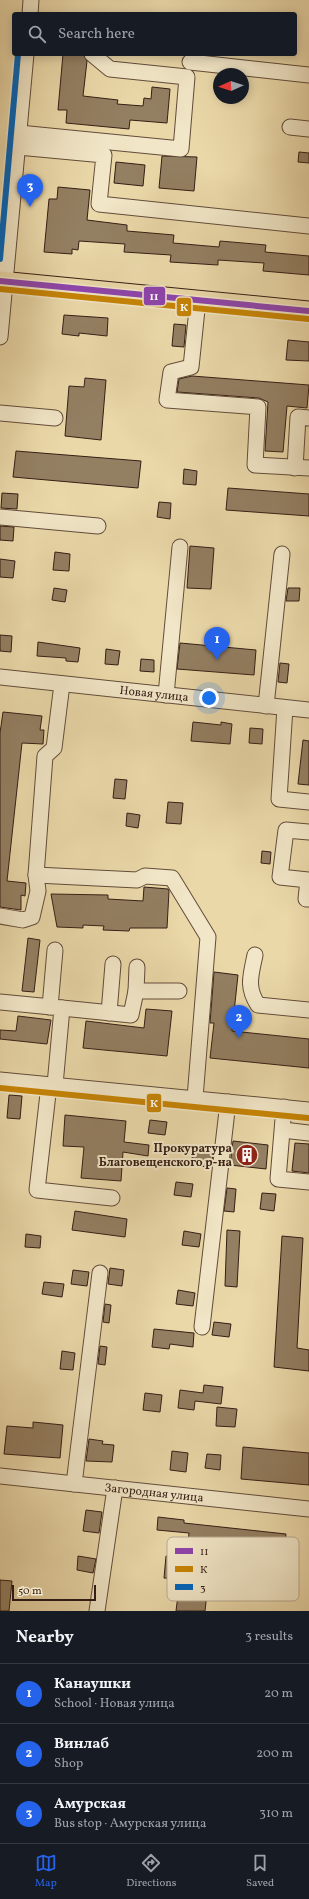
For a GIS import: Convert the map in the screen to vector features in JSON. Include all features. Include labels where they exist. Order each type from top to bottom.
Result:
[{"type":"main road","points":[[3,281],[309,311]]},
{"type":"street","points":[[30,12],[31,0]]},
{"type":"street","points":[[0,337],[3,281],[19,140],[26,56]]},
{"type":"street","points":[[19,140],[181,149],[187,77],[110,69],[94,56]]},
{"type":"street","points":[[190,62],[309,75]]},
{"type":"street","points":[[290,127],[309,129]]},
{"type":"street","points":[[19,140],[104,155],[99,204],[309,226]]},
{"type":"street","points":[[198,300],[191,367],[171,372],[168,400],[258,407],[255,465],[302,468],[298,417],[309,418]]},
{"type":"street","points":[[0,414],[55,418]]},
{"type":"street","points":[[0,517],[98,526]]},
{"type":"street","points":[[166,695],[180,547]]},
{"type":"street","points":[[266,706],[282,554]]},
{"type":"street","name":"Новая улица","points":[[0,677],[309,710]]},
{"type":"street","points":[[0,916],[22,920],[32,917],[38,891],[36,875],[45,756],[54,748],[62,684]]},
{"type":"street","points":[[285,708],[279,799],[309,802]]},
{"type":"street","points":[[309,832],[286,830],[280,877],[308,880],[306,899],[309,899]]},
{"type":"street","points":[[36,875],[137,880],[145,876],[172,878],[208,937],[195,1098]]},
{"type":"street","points":[[55,950],[56,1008],[52,1085],[37,1190],[112,1198]]},
{"type":"street","points":[[255,955],[250,980],[251,995],[258,1005],[309,1010]]},
{"type":"street","points":[[109,1013],[113,964]]},
{"type":"street","points":[[0,1002],[132,1015],[136,991],[137,967]]},
{"type":"street","points":[[136,991],[179,992]]},
{"type":"street","points":[[0,1080],[309,1110]]},
{"type":"street","points":[[202,1327],[228,1102]]},
{"type":"street","points":[[284,1107],[278,1179],[309,1182]]},
{"type":"street","points":[[283,1130],[309,1133]]},
{"type":"street","points":[[74,1484],[100,1273]]},
{"type":"street","name":"Загородная улица","points":[[0,1476],[309,1509]]},
{"type":"street","points":[[96,1611],[115,1488]]},
{"type":"building","points":[[63,56],[84,56],[87,61],[83,96],[118,100],[117,104],[143,106],[144,98],[151,99],[152,87],[170,89],[167,123],[130,120],[129,129],[66,123],[67,110],[58,110]]},
{"type":"building","points":[[299,152],[309,153],[309,163],[298,162]]},
{"type":"building","points":[[162,156],[197,157],[194,191],[159,188]]},
{"type":"building","points":[[116,162],[145,165],[143,186],[114,183]]},
{"type":"building","points":[[58,187],[90,190],[87,220],[127,225],[127,231],[174,235],[173,243],[219,247],[220,241],[266,245],[265,252],[309,256],[309,275],[263,271],[264,263],[218,260],[218,265],[170,262],[171,255],[124,252],[125,244],[79,241],[78,250],[72,249],[72,254],[44,252],[49,199],[57,199]]},
{"type":"building","points":[[64,315],[108,318],[107,336],[79,333],[79,336],[62,334]]},
{"type":"building","points":[[174,324],[186,325],[184,347],[172,346]]},
{"type":"building","points":[[288,340],[309,342],[309,361],[286,360]]},
{"type":"building","points":[[192,376],[309,385],[307,408],[287,406],[283,452],[265,451],[268,402],[259,398],[177,392],[179,379]]},
{"type":"building","points":[[85,378],[106,380],[101,440],[65,436],[69,386],[84,387]]},
{"type":"building","points":[[16,451],[141,461],[138,488],[13,477]]},
{"type":"building","points":[[184,469],[197,471],[196,485],[183,484]]},
{"type":"building","points":[[228,488],[309,494],[309,516],[226,510]]},
{"type":"building","points":[[2,493],[18,494],[17,509],[1,508]]},
{"type":"building","points":[[159,502],[171,503],[170,519],[157,517]]},
{"type":"building","points":[[0,526],[14,527],[13,541],[0,540]]},
{"type":"building","points":[[190,546],[214,548],[211,589],[187,588]]},
{"type":"building","points":[[55,552],[70,554],[69,571],[53,570]]},
{"type":"building","points":[[0,559],[15,561],[13,578],[0,577]]},
{"type":"building","points":[[54,588],[67,590],[65,602],[52,600]]},
{"type":"building","points":[[288,588],[300,588],[299,601],[286,601]]},
{"type":"building","points":[[0,635],[12,636],[11,652],[0,651]]},
{"type":"building","points":[[38,642],[80,648],[78,662],[66,661],[66,658],[37,656]]},
{"type":"building","points":[[180,643],[256,650],[254,675],[177,669]]},
{"type":"building","points":[[106,649],[120,651],[118,665],[105,664]]},
{"type":"building","points":[[141,659],[154,660],[154,672],[140,671]]},
{"type":"building","points":[[280,663],[289,664],[287,683],[278,682]]},
{"type":"building","points":[[3,712],[42,716],[40,730],[44,730],[43,744],[22,743],[7,881],[26,883],[25,896],[21,895],[21,910],[0,907],[0,733]]},
{"type":"building","points":[[193,722],[221,725],[221,722],[232,724],[230,744],[191,741]]},
{"type":"building","points":[[250,728],[263,729],[262,744],[249,743]]},
{"type":"building","points":[[303,740],[309,741],[309,785],[298,784]]},
{"type":"building","points":[[115,779],[127,780],[125,799],[113,798]]},
{"type":"building","points":[[168,802],[183,803],[181,824],[166,823]]},
{"type":"building","points":[[127,813],[140,815],[138,828],[126,826]]},
{"type":"building","points":[[262,851],[271,852],[270,864],[261,863]]},
{"type":"building","points":[[144,887],[168,889],[167,928],[130,928],[129,931],[103,930],[104,926],[83,925],[83,928],[57,927],[51,894],[108,895],[108,899],[143,901]]},
{"type":"building","points":[[28,938],[40,940],[34,992],[22,991]]},
{"type":"building","points":[[214,972],[238,975],[232,1031],[309,1039],[309,1068],[210,1058],[214,1023],[210,1023]]},
{"type":"building","points":[[146,1009],[172,1011],[167,1056],[83,1048],[86,1021],[144,1028]]},
{"type":"building","points":[[18,1016],[51,1020],[47,1044],[0,1039],[0,1030],[16,1031]]},
{"type":"building","points":[[9,1095],[22,1096],[20,1119],[7,1118]]},
{"type":"building","points":[[65,1115],[126,1121],[124,1142],[149,1145],[148,1156],[123,1152],[121,1181],[81,1178],[84,1147],[63,1146]]},
{"type":"building","points":[[150,1120],[167,1122],[165,1135],[148,1133]]},
{"type":"building","name":"Прокуратура Благовещенского р-на","points":[[233,1141],[268,1145],[266,1169],[230,1165]]},
{"type":"building","points":[[295,1143],[309,1144],[309,1173],[292,1171]]},
{"type":"building","points":[[193,1152],[213,1154],[212,1164],[209,1163],[208,1167],[191,1165]]},
{"type":"building","points":[[176,1182],[193,1184],[191,1197],[174,1195]]},
{"type":"building","points":[[227,1188],[236,1189],[234,1212],[224,1211]]},
{"type":"building","points":[[262,1193],[276,1194],[274,1211],[260,1209]]},
{"type":"building","points":[[75,1211],[127,1219],[125,1237],[72,1230]]},
{"type":"building","points":[[227,1230],[240,1231],[237,1287],[225,1286]]},
{"type":"building","points":[[184,1231],[201,1234],[199,1247],[182,1245]]},
{"type":"building","points":[[26,1234],[41,1236],[40,1248],[25,1247]]},
{"type":"building","points":[[282,1236],[303,1238],[297,1348],[309,1350],[309,1371],[274,1367]]},
{"type":"building","points":[[110,1268],[124,1270],[122,1286],[108,1284]]},
{"type":"building","points":[[73,1270],[89,1272],[87,1286],[71,1284]]},
{"type":"building","points":[[44,1282],[64,1284],[62,1297],[42,1294]]},
{"type":"building","points":[[178,1290],[195,1293],[193,1306],[176,1304]]},
{"type":"building","points":[[105,1304],[111,1305],[109,1323],[103,1322]]},
{"type":"building","points":[[214,1322],[231,1324],[229,1337],[212,1335]]},
{"type":"building","points":[[154,1329],[194,1333],[193,1347],[170,1344],[169,1349],[152,1347]]},
{"type":"building","points":[[100,1346],[107,1347],[105,1365],[98,1364]]},
{"type":"building","points":[[62,1351],[75,1353],[73,1370],[60,1369]]},
{"type":"building","points":[[204,1385],[223,1387],[221,1404],[195,1401],[194,1410],[178,1408],[180,1390],[203,1393]]},
{"type":"building","points":[[145,1393],[162,1395],[160,1412],[143,1410]]},
{"type":"building","points":[[217,1407],[237,1409],[235,1427],[216,1426]]},
{"type":"building","points":[[33,1422],[63,1425],[60,1458],[4,1454],[7,1426],[33,1428]]},
{"type":"building","points":[[89,1439],[103,1441],[102,1444],[114,1445],[112,1462],[86,1461]]},
{"type":"building","points":[[243,1447],[309,1453],[309,1485],[241,1479]]},
{"type":"building","points":[[172,1451],[188,1453],[186,1472],[170,1470]]},
{"type":"building","points":[[207,1454],[221,1455],[220,1470],[205,1468]]},
{"type":"building","points":[[86,1510],[102,1512],[99,1533],[83,1531]]},
{"type":"building","points":[[158,1517],[184,1520],[184,1523],[286,1534],[286,1537],[189,1537],[189,1533],[157,1530]]},
{"type":"building","points":[[78,1556],[96,1559],[93,1573],[77,1570]]},
{"type":"building","points":[[167,1556],[167,1578],[164,1578]]},
{"type":"building","points":[[0,1580],[12,1581],[9,1611],[0,1611]]},
{"type":"building","points":[[177,1601],[206,1601],[205,1611],[176,1611]]},
{"type":"transit line","name":"3","points":[[0,259],[18,56]]},
{"type":"transit line","name":"11","points":[[0,281],[309,311]]},
{"type":"transit line","name":"К","points":[[0,289],[308,319]]},
{"type":"transit line","name":"К","points":[[0,1088],[308,1118]]},
{"type":"place","name":"Амурская","points":[[30,207]]},
{"type":"place","name":"Канаушки","points":[[217,660]]},
{"type":"place","name":"Винлаб","points":[[239,1038]]},
{"type":"place","name":"Прокуратура Благовещенского р-на","points":[[247,1155]]}]
